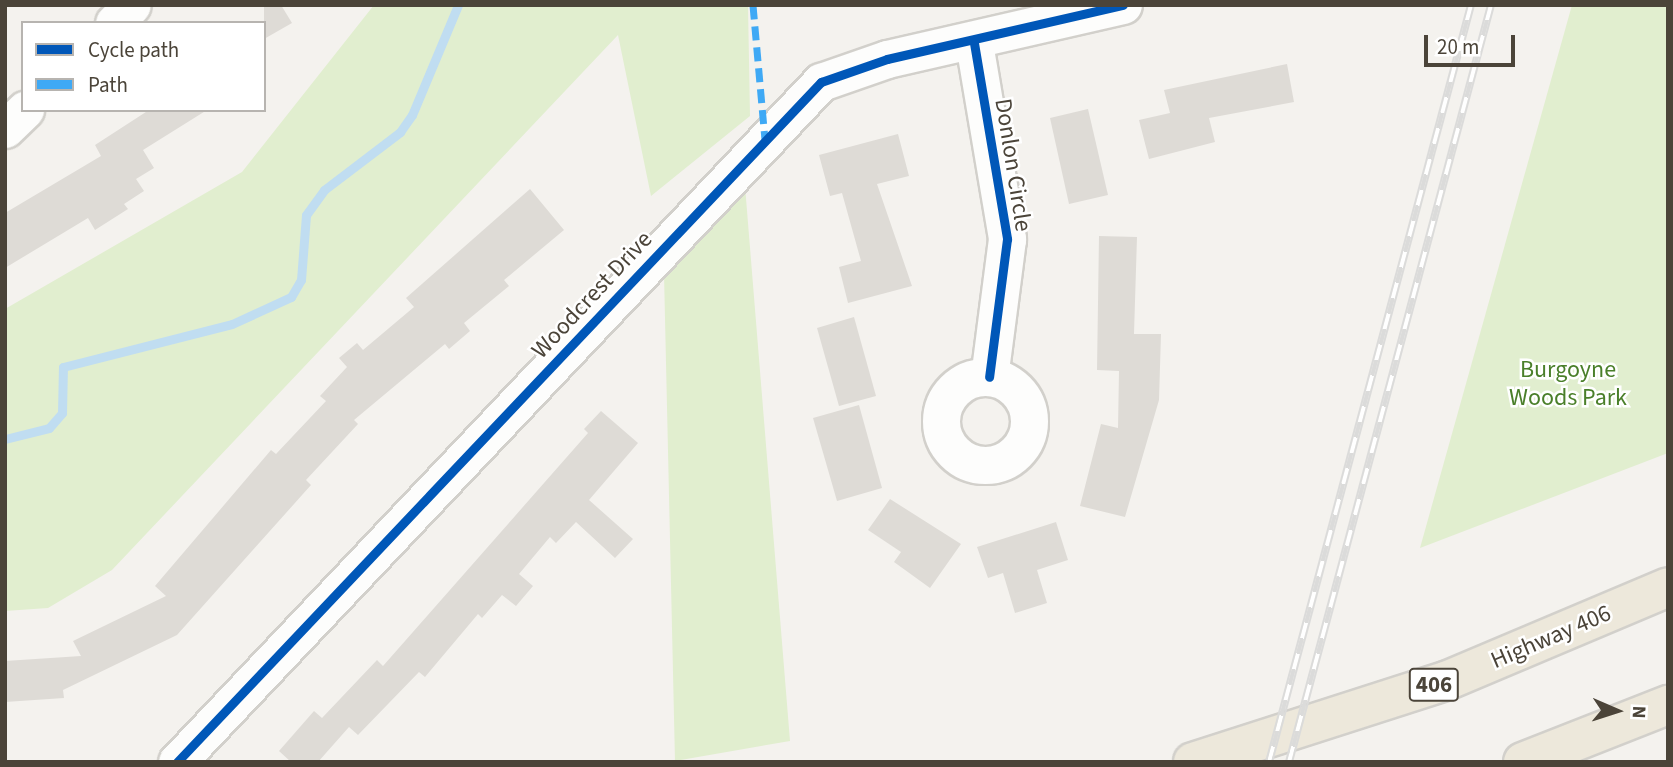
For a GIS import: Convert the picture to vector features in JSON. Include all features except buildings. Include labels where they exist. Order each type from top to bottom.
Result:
[{"type":"highway","name":"Highway 406","points":[[1193,762],[1446,681],[1668,587]]},
{"type":"highway","points":[[1523,762],[1668,705]]},
{"type":"street","points":[[116,21],[132,5]]},
{"type":"street","name":"Woodcrest Drive","points":[[177,762],[821,82],[887,59],[974,43],[1123,5]]},
{"type":"street","name":"Donlon Circle","points":[[974,43],[1007,239],[989,377]]},
{"type":"street","points":[[5,129],[22,112]]},
{"type":"green space","points":[[374,5],[748,5],[750,116],[651,196],[618,35],[112,570],[48,608],[5,611],[5,309],[242,172]]},
{"type":"green space","name":"Burgoyne Woods Park","points":[[1572,5],[1668,5],[1668,453],[1420,548]]},
{"type":"green space","points":[[745,186],[790,741],[675,761],[664,274]]},
{"type":"waterway","points":[[5,439],[49,428],[62,413],[63,367],[232,324],[291,297],[301,280],[306,215],[324,190],[400,132],[412,115],[458,5]]},
{"type":"railway","points":[[1269,762],[1471,5]]},
{"type":"railway","points":[[1289,762],[1491,5]]},
{"type":"marked path","points":[[753,5],[765,140]]},
{"type":"cycle path","points":[[177,762],[821,82],[887,59],[1123,5]]},
{"type":"cycle path","points":[[974,43],[1007,239],[989,377]]}]
